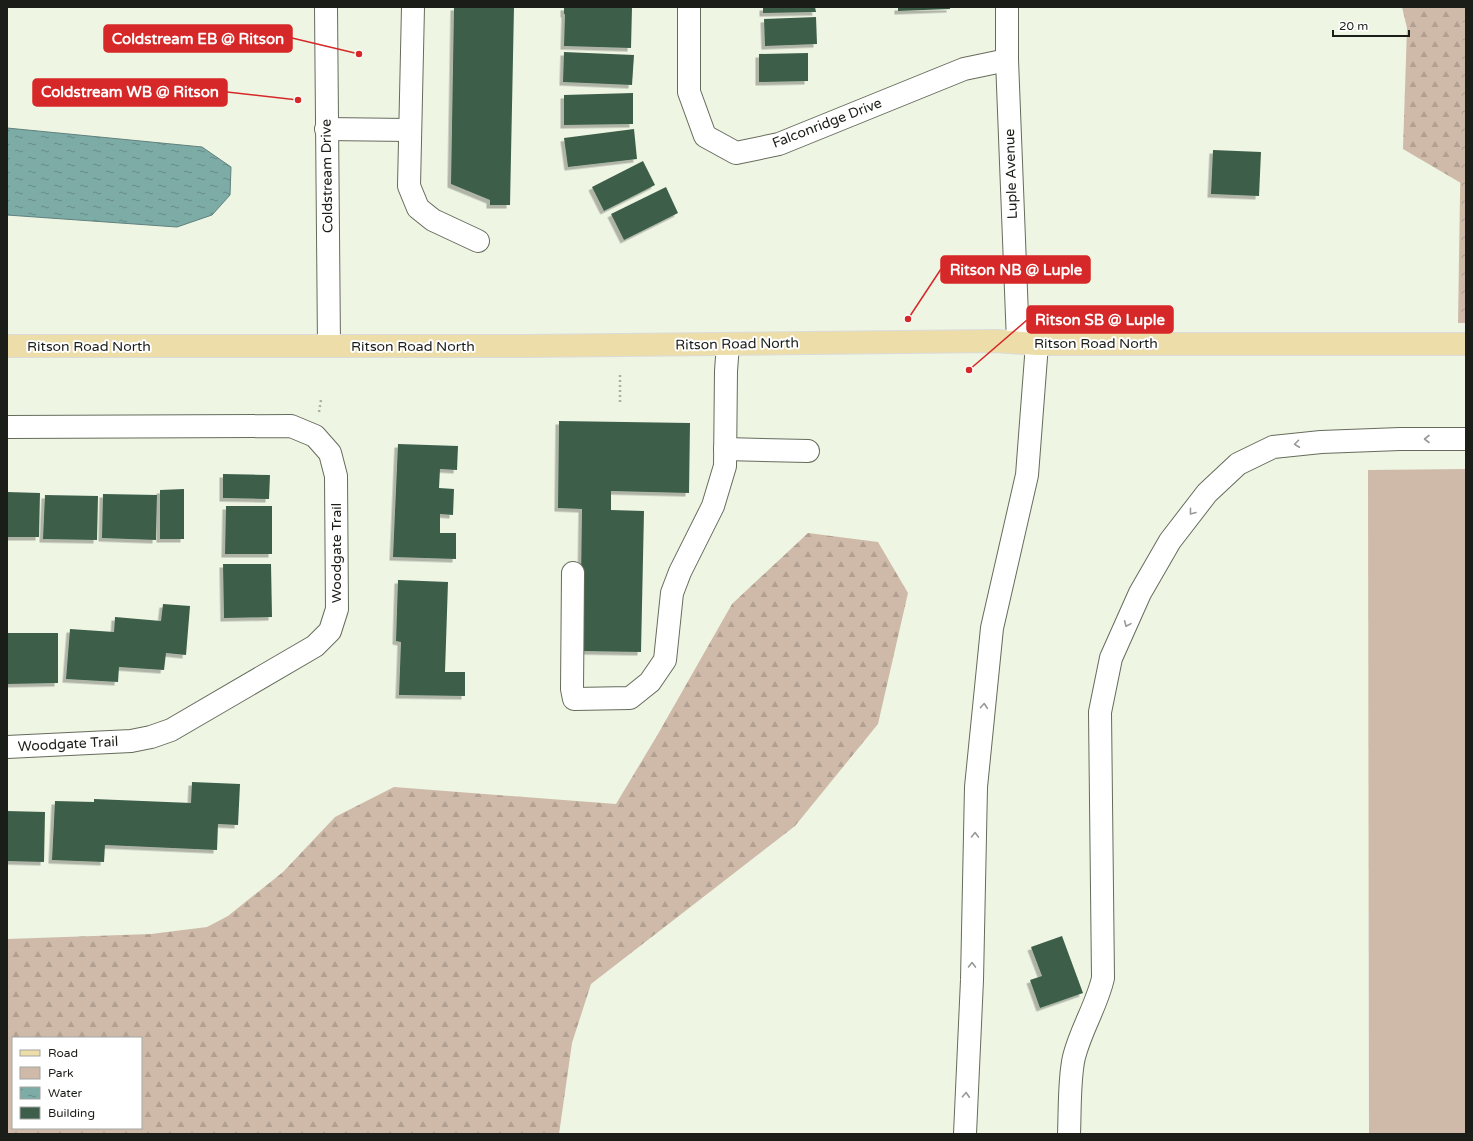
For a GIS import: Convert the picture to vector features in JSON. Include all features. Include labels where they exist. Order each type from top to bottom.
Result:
[{"type":"main road","name":"Ritson Road North","points":[[7,346],[526,346],[1028,343],[1466,344]]},
{"type":"street","name":"Coldstream Drive","points":[[326,7],[329,346]]},
{"type":"street","points":[[413,7],[409,130],[409,186],[418,208],[433,220],[478,241]]},
{"type":"street","name":"Falconridge Drive","points":[[689,7],[688,92],[705,136],[736,153],[779,144],[964,69],[1007,60]]},
{"type":"street","name":"Luple Avenue","points":[[965,1134],[972,980],[978,772],[992,628],[1027,475],[1028,343],[1007,60],[1007,7]]},
{"type":"street","points":[[326,129],[409,130]]},
{"type":"street","points":[[573,573],[572,689],[574,699],[630,698],[650,682],[665,660],[672,593],[680,572],[713,506],[724,466],[728,344]]},
{"type":"street","name":"Woodgate Trail","points":[[7,427],[291,426],[315,436],[330,453],[336,476],[337,609],[330,631],[315,646],[171,730],[152,737],[131,741],[7,747]]},
{"type":"street","points":[[1069,1134],[1074,1057],[1082,1031],[1099,994],[1102,978],[1100,712],[1111,658],[1140,593],[1170,541],[1208,493],[1238,464],[1273,447],[1321,442],[1400,439],[1466,439]]},
{"type":"street","points":[[725,449],[808,451]]},
{"type":"path","points":[[620,372],[620,402]]},
{"type":"green space","points":[[1402,7],[1466,7],[1466,186],[1403,149],[1407,28]]},
{"type":"green space","points":[[1463,7],[1466,7],[1466,323],[1458,323]]},
{"type":"green space","points":[[1466,469],[1466,1134],[1369,1134],[1368,470]]},
{"type":"green space","points":[[808,533],[878,542],[908,593],[878,724],[795,826],[591,984],[572,1043],[559,1134],[7,1134],[7,939],[151,934],[207,927],[228,916],[283,872],[335,817],[394,787],[616,804],[658,734],[732,604]]},
{"type":"water","points":[[7,128],[202,147],[231,167],[230,195],[212,215],[177,227],[7,215]]},
{"type":"building","points":[[454,7],[514,7],[510,205],[490,205],[490,200],[451,184]]},
{"type":"building","points":[[564,7],[632,7],[631,48],[564,46]]},
{"type":"building","points":[[763,7],[815,7],[816,12],[763,13]]},
{"type":"building","points":[[898,7],[950,7],[950,9],[898,11]]},
{"type":"building","points":[[816,17],[817,44],[765,46],[764,19]]},
{"type":"building","points":[[564,52],[634,55],[632,85],[563,82]]},
{"type":"building","points":[[808,53],[808,81],[759,82],[759,54]]},
{"type":"building","points":[[633,93],[633,124],[564,125],[564,95]]},
{"type":"building","points":[[634,129],[637,159],[568,167],[564,138]]},
{"type":"building","points":[[1213,150],[1261,152],[1259,196],[1211,194]]},
{"type":"building","points":[[643,161],[655,185],[604,211],[592,187]]},
{"type":"building","points":[[666,187],[678,213],[624,240],[611,214]]},
{"type":"building","points":[[559,421],[690,423],[689,493],[611,491],[611,510],[644,511],[641,652],[580,651],[582,509],[558,508]]},
{"type":"building","points":[[398,444],[458,446],[457,470],[440,469],[439,488],[454,489],[453,515],[440,514],[440,533],[456,533],[456,559],[393,557]]},
{"type":"building","points":[[223,474],[270,475],[269,499],[223,498]]},
{"type":"building","points":[[184,489],[184,539],[160,539],[160,490]]},
{"type":"building","points":[[7,492],[40,493],[39,537],[7,537]]},
{"type":"building","points":[[103,494],[157,495],[156,540],[102,538]]},
{"type":"building","points":[[45,495],[98,496],[97,540],[43,539]]},
{"type":"building","points":[[226,506],[272,506],[272,554],[225,554]]},
{"type":"building","points":[[223,564],[271,564],[272,617],[224,618]]},
{"type":"building","points":[[398,580],[448,582],[445,672],[465,672],[465,696],[399,695],[401,642],[396,641]]},
{"type":"building","points":[[163,604],[190,606],[186,655],[166,653],[164,670],[119,667],[118,682],[66,679],[70,629],[114,632],[115,617],[161,621]]},
{"type":"building","points":[[7,633],[58,633],[58,683],[7,684]]},
{"type":"building","points":[[192,782],[240,784],[238,825],[218,824],[217,850],[105,845],[104,862],[52,860],[55,801],[94,802],[94,799],[191,803]]},
{"type":"building","points":[[7,811],[45,812],[44,862],[7,861]]},
{"type":"building","points":[[1062,936],[1083,993],[1040,1008],[1030,980],[1042,976],[1031,947]]},
{"type":"place","name":"Coldstream EB @ Ritson","points":[[359,54]]},
{"type":"place","name":"Coldstream WB @ Ritson","points":[[298,100]]},
{"type":"place","name":"Ritson NB @ Luple","points":[[908,319]]},
{"type":"place","name":"Ritson SB @ Luple","points":[[969,370]]}]
